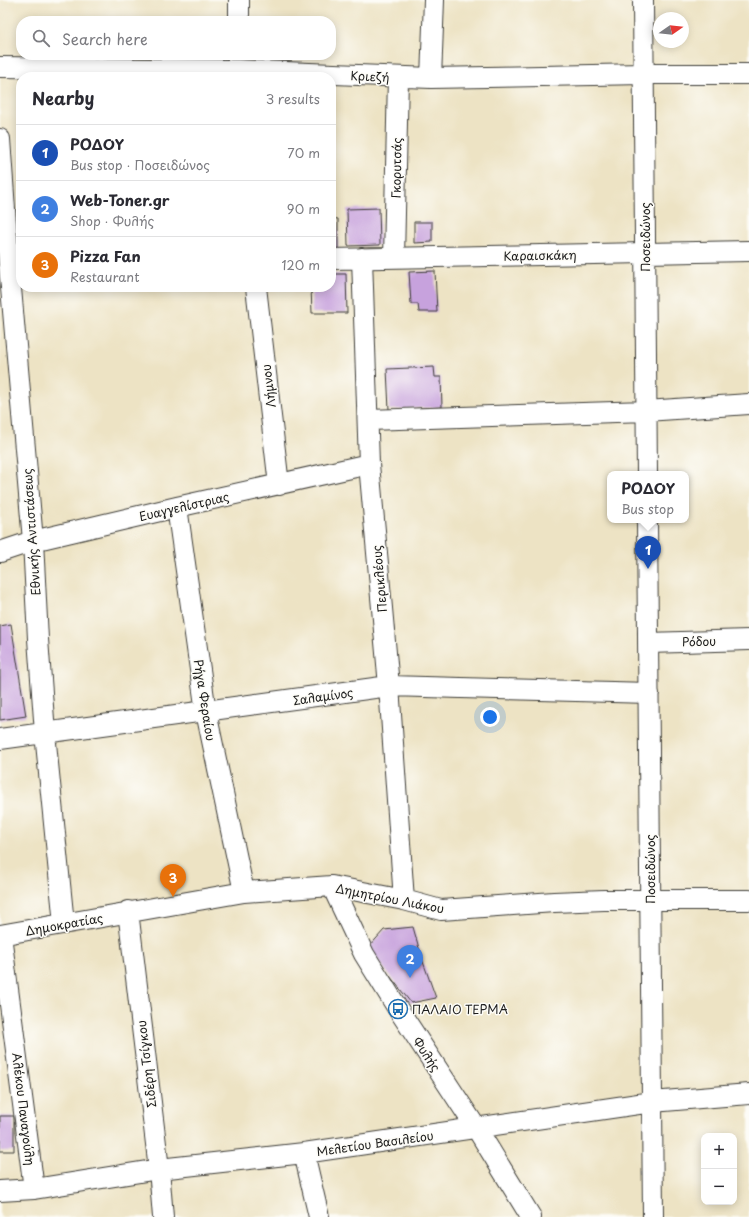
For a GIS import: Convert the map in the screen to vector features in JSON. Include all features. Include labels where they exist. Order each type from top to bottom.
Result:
[{"type":"street","points":[[239,0],[239,16]]},
{"type":"street","points":[[431,78],[434,0]]},
{"type":"street","name":"Ποσειδώνος","points":[[643,0],[647,471]]},
{"type":"street","name":"Κριεζή","points":[[0,67],[238,67],[318,72]]},
{"type":"street","name":"Κριεζή","points":[[336,73],[431,78],[644,74],[749,74]]},
{"type":"street","name":"Γκορυτσάς","points":[[394,258],[398,77]]},
{"type":"street","name":"Εθνικής Αντιστάσεως","points":[[0,139],[33,542],[45,733],[64,924]]},
{"type":"street","name":"Καραισκάκη","points":[[336,259],[749,251]]},
{"type":"street","name":"Περικλέους","points":[[362,258],[369,464],[389,686],[404,900]]},
{"type":"street","name":"Λήμνου","points":[[257,292],[279,485]]},
{"type":"street","points":[[368,420],[646,411],[749,404]]},
{"type":"street","name":"Ευαγγελίστριας","points":[[0,552],[33,542],[177,507],[369,464]]},
{"type":"street","name":"Ρήγα Φεραίου","points":[[177,507],[206,712],[244,892]]},
{"type":"street","name":"Ποσειδώνος","points":[[647,523],[652,1217]]},
{"type":"street","name":"Ρόδου","points":[[648,643],[749,640]]},
{"type":"street","name":"Σαλαμίνος","points":[[0,739],[389,686],[648,693]]},
{"type":"street","name":"Δημητρίου Λιάκου","points":[[128,911],[244,892],[332,886],[404,900],[441,910],[604,900],[749,900]]},
{"type":"street","name":"Φυλής","points":[[332,886],[364,954],[398,1009],[477,1129],[531,1217]]},
{"type":"street","name":"Δημοκρατίας","points":[[1,935],[128,911]]},
{"type":"street","name":"Σιδέρη Τσίγκου","points":[[128,911],[159,1169],[163,1217]]},
{"type":"street","name":"Αλέκου Παναγούλη","points":[[1,935],[34,1189]]},
{"type":"street","name":"Μελετίου Βασιλείου","points":[[0,1191],[34,1189],[159,1169],[304,1153],[477,1129],[652,1102],[749,1094]]},
{"type":"street","points":[[304,1153],[320,1217]]},
{"type":"building","points":[[379,208],[380,245],[348,246],[347,209]]},
{"type":"building","points":[[336,219],[338,219],[338,250],[336,250]]},
{"type":"building","points":[[414,222],[432,222],[432,242],[414,243]]},
{"type":"building","points":[[435,271],[437,312],[419,312],[418,304],[411,304],[409,272]]},
{"type":"building","points":[[336,274],[346,274],[347,313],[312,313],[311,292],[336,292]]},
{"type":"building","points":[[434,367],[435,377],[441,377],[442,407],[389,410],[387,369]]},
{"type":"building","points":[[11,624],[26,716],[0,720],[0,626]]},
{"type":"building","points":[[413,927],[422,959],[436,998],[411,1003],[368,948],[384,930]]},
{"type":"building","points":[[0,1116],[14,1116],[14,1151],[0,1151]]},
{"type":"place","name":"ΡΟΔΟΥ","points":[[648,569]]},
{"type":"place","name":"Pizza Fan","points":[[173,897]]},
{"type":"place","name":"Web-Toner.gr","points":[[410,978]]},
{"type":"place","name":"ΠΑΛΑΙΟ ΤΕΡΜΑ","points":[[398,1009]]}]
